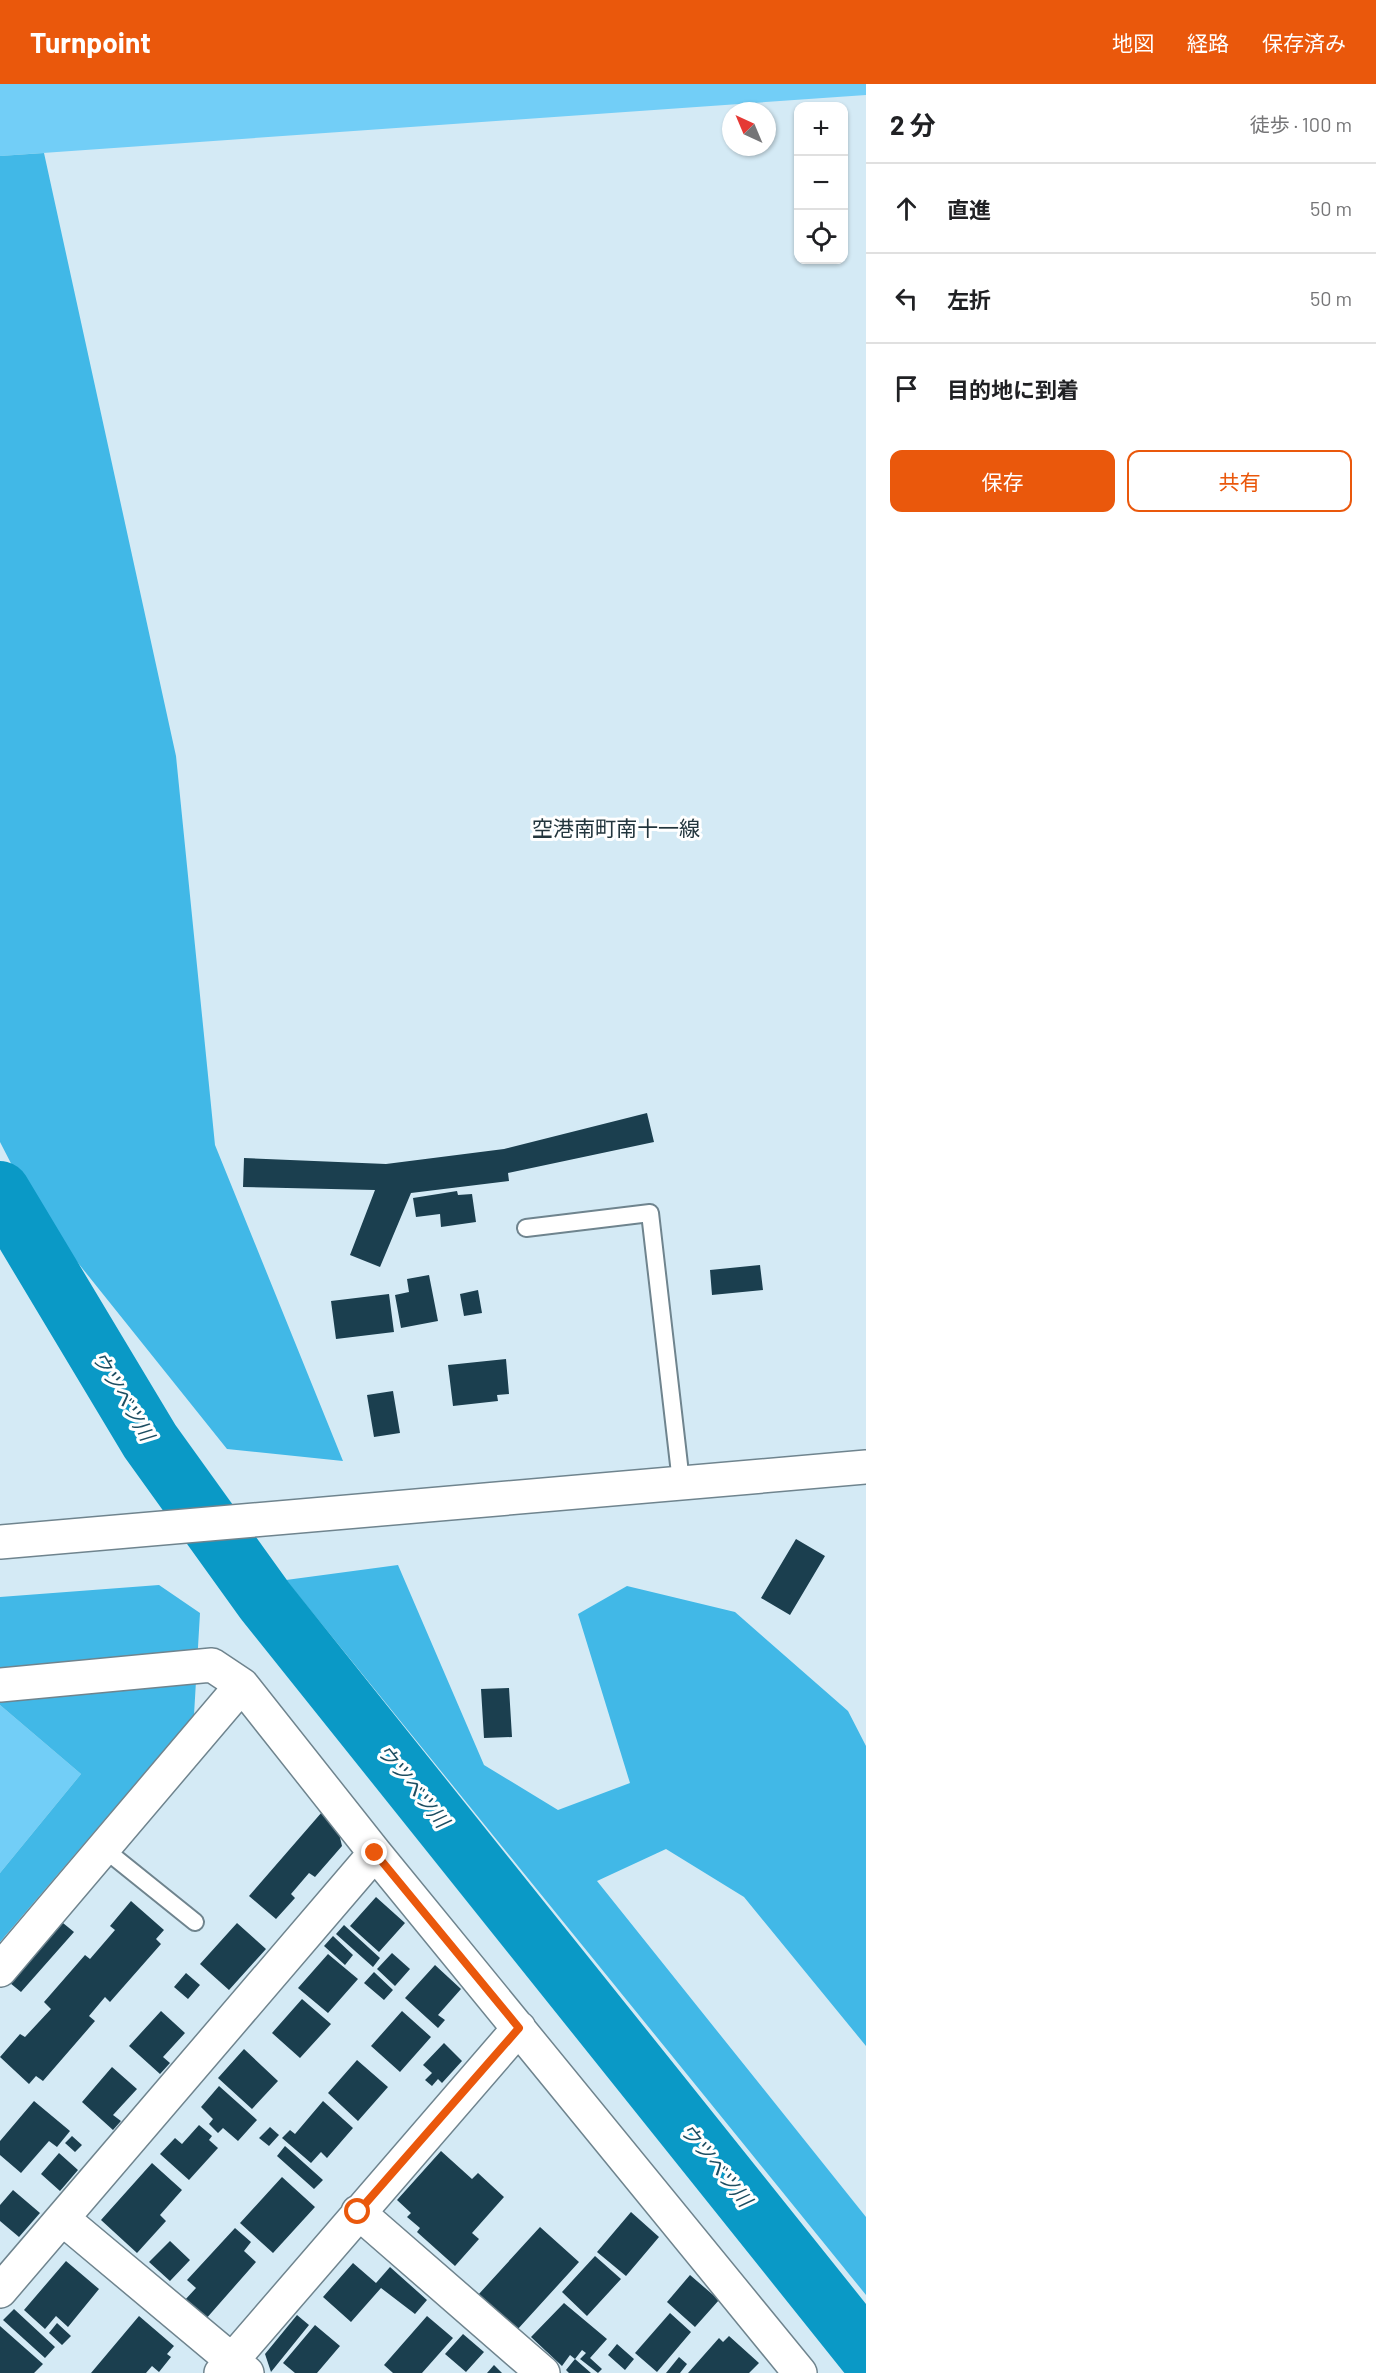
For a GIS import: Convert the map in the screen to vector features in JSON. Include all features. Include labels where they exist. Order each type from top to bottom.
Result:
[{"type":"street","points":[[0,1542],[866,1467]]},
{"type":"street","points":[[0,1685],[212,1665],[242,1685],[375,1853],[800,2373]]},
{"type":"street","points":[[0,1970],[242,1685]]},
{"type":"street","points":[[0,2291],[375,1853]]},
{"type":"street","points":[[63,2219],[233,2369],[358,2212],[519,2028]]},
{"type":"street","points":[[358,2212],[543,2373]]},
{"type":"lane","points":[[526,1228],[651,1213],[681,1482]]},
{"type":"lane","points":[[103,1848],[195,1922]]},
{"type":"shaded area","points":[[0,84],[866,84],[866,95],[767,102],[722,102],[722,105],[0,156]]},
{"type":"shaded area","points":[[44,153],[176,756],[215,1145],[343,1461],[227,1449],[34,1208],[0,1142],[0,156]]},
{"type":"shaded area","points":[[398,1565],[484,1765],[558,1810],[630,1783],[578,1614],[627,1586],[735,1612],[848,1711],[866,1746],[866,2046],[744,1897],[666,1849],[597,1881],[866,2217],[866,2295],[286,1580]]},
{"type":"shaded area","points":[[159,1585],[200,1613],[194,1715],[0,1942],[0,1873],[81,1774],[0,1705],[0,1597]]},
{"type":"shaded area","points":[[0,1705],[81,1774],[0,1873]]},
{"type":"building","points":[[647,1113],[654,1142],[508,1173],[509,1181],[411,1193],[380,1267],[350,1255],[375,1190],[243,1187],[244,1158],[386,1164],[504,1149]]},
{"type":"building","points":[[457,1191],[458,1195],[472,1194],[476,1222],[441,1227],[440,1214],[416,1217],[413,1198]]},
{"type":"building","points":[[760,1265],[763,1290],[712,1295],[710,1270]]},
{"type":"building","points":[[429,1275],[438,1321],[401,1328],[395,1295],[409,1292],[407,1279]]},
{"type":"building","points":[[478,1290],[482,1313],[464,1316],[460,1294]]},
{"type":"building","points":[[389,1294],[394,1332],[336,1339],[331,1301]]},
{"type":"building","points":[[506,1359],[509,1394],[497,1395],[498,1401],[453,1406],[448,1365]]},
{"type":"building","points":[[393,1391],[400,1433],[374,1437],[367,1395]]},
{"type":"building","points":[[796,1539],[825,1556],[790,1615],[761,1598]]},
{"type":"building","points":[[509,1688],[512,1737],[484,1738],[481,1689]]},
{"type":"building","points":[[322,1812],[337,1825],[342,1846],[315,1877],[309,1873],[291,1894],[295,1898],[276,1919],[249,1896]]},
{"type":"building","points":[[376,1897],[405,1923],[379,1952],[350,1926]]},
{"type":"building","points":[[131,1901],[164,1930],[156,1939],[161,1944],[110,2002],[105,1997],[89,2016],[95,2021],[43,2081],[36,2076],[29,2084],[0,2057],[20,2034],[25,2037],[51,2009],[44,2002],[85,1955],[90,1959],[115,1930],[110,1926]]},
{"type":"building","points":[[63,1923],[74,1932],[21,1992],[10,1983]]},
{"type":"building","points":[[237,1923],[266,1949],[229,1990],[200,1964]]},
{"type":"building","points":[[344,1925],[380,1958],[373,1967],[336,1934]]},
{"type":"building","points":[[333,1936],[353,1955],[345,1965],[324,1946]]},
{"type":"building","points":[[392,1953],[410,1969],[395,1986],[377,1969]]},
{"type":"building","points":[[328,1954],[358,1979],[328,2013],[298,1988]]},
{"type":"building","points":[[435,1965],[461,1989],[438,2015],[445,2020],[438,2028],[405,1998]]},
{"type":"building","points":[[374,1972],[393,1990],[384,2000],[364,1983]]},
{"type":"building","points":[[186,1973],[200,1985],[188,1999],[174,1987]]},
{"type":"building","points":[[302,1999],[331,2024],[300,2058],[272,2033]]},
{"type":"building","points":[[161,2011],[185,2033],[163,2057],[170,2063],[160,2074],[129,2046]]},
{"type":"building","points":[[402,2011],[431,2037],[400,2072],[371,2046]]},
{"type":"building","points":[[444,2043],[462,2061],[442,2083],[438,2079],[432,2086],[425,2080],[432,2073],[423,2065]]},
{"type":"building","points":[[244,2049],[278,2081],[252,2109],[218,2078]]},
{"type":"building","points":[[357,2060],[388,2087],[358,2121],[328,2093]]},
{"type":"building","points":[[112,2067],[137,2089],[113,2115],[121,2121],[113,2130],[82,2102]]},
{"type":"building","points":[[219,2086],[257,2120],[238,2141],[223,2128],[218,2133],[209,2124],[213,2119],[201,2107]]},
{"type":"building","points":[[34,2101],[70,2131],[57,2147],[49,2141],[21,2173],[0,2155],[0,2141]]},
{"type":"building","points":[[323,2101],[353,2128],[327,2158],[321,2152],[311,2163],[282,2138],[290,2130],[295,2134]]},
{"type":"building","points":[[199,2125],[212,2136],[209,2140],[218,2148],[189,2180],[160,2154],[175,2138],[182,2144]]},
{"type":"building","points":[[270,2127],[279,2135],[269,2146],[259,2138]]},
{"type":"building","points":[[72,2136],[82,2145],[75,2152],[65,2143]]},
{"type":"building","points":[[285,2146],[323,2180],[314,2189],[277,2156]]},
{"type":"building","points":[[441,2151],[472,2179],[478,2173],[504,2197],[472,2233],[479,2239],[455,2266],[417,2232],[420,2228],[407,2217],[411,2213],[397,2200]]},
{"type":"building","points":[[59,2153],[78,2170],[60,2191],[41,2174]]},
{"type":"building","points":[[152,2163],[182,2190],[160,2215],[166,2221],[137,2253],[101,2220]]},
{"type":"building","points":[[282,2177],[315,2207],[273,2253],[240,2223]]},
{"type":"building","points":[[13,2190],[40,2213],[19,2237],[0,2221],[0,2205]]},
{"type":"building","points":[[631,2212],[659,2237],[626,2276],[597,2252]]},
{"type":"building","points":[[540,2227],[579,2262],[517,2330],[478,2295]]},
{"type":"building","points":[[235,2228],[251,2242],[244,2251],[256,2262],[205,2320],[184,2301],[196,2288],[187,2280]]},
{"type":"building","points":[[170,2241],[190,2260],[170,2281],[149,2262]]},
{"type":"building","points":[[595,2256],[621,2279],[587,2316],[562,2292]]},
{"type":"building","points":[[66,2261],[99,2289],[68,2327],[56,2316],[45,2329],[24,2310]]},
{"type":"building","points":[[353,2263],[376,2283],[390,2267],[427,2300],[415,2314],[381,2288],[351,2322],[323,2297]]},
{"type":"building","points":[[690,2275],[719,2300],[695,2327],[667,2302]]},
{"type":"building","points":[[564,2303],[607,2339],[590,2358],[602,2369],[598,2373],[580,2359],[586,2353],[582,2350],[575,2359],[570,2355],[562,2366],[531,2337]]},
{"type":"building","points":[[14,2309],[55,2347],[45,2358],[3,2320]]},
{"type":"building","points":[[670,2313],[691,2332],[657,2372],[635,2353]]},
{"type":"building","points":[[297,2315],[309,2325],[271,2372],[265,2354]]},
{"type":"building","points":[[139,2316],[174,2346],[167,2354],[171,2357],[159,2372],[152,2366],[146,2373],[91,2373]]},
{"type":"building","points":[[427,2316],[453,2338],[422,2373],[393,2373],[384,2365]]},
{"type":"building","points":[[57,2323],[71,2336],[62,2345],[49,2333]]},
{"type":"building","points":[[315,2325],[340,2346],[317,2373],[295,2373],[283,2363]]},
{"type":"building","points":[[0,2326],[43,2364],[34,2373],[0,2373]]},
{"type":"building","points":[[463,2334],[484,2352],[466,2372],[445,2354]]},
{"type":"building","points":[[729,2336],[759,2363],[749,2373],[688,2373],[719,2338],[723,2342]]},
{"type":"building","points":[[617,2344],[634,2359],[625,2370],[608,2355]]},
{"type":"building","points":[[679,2357],[687,2364],[680,2373],[666,2373]]},
{"type":"building","points":[[575,2359],[591,2373],[569,2373],[566,2370]]},
{"type":"building","points":[[494,2365],[502,2373],[487,2373]]},
{"type":"waterway","name":"ウツベツ川","points":[[0,1191],[150,1441],[265,1601],[866,2352]]},
{"type":"district","name":"空港南町南十一線","points":[[616,829]]},
{"type":"route","points":[[358,2212],[519,2028],[375,1853]]}]
